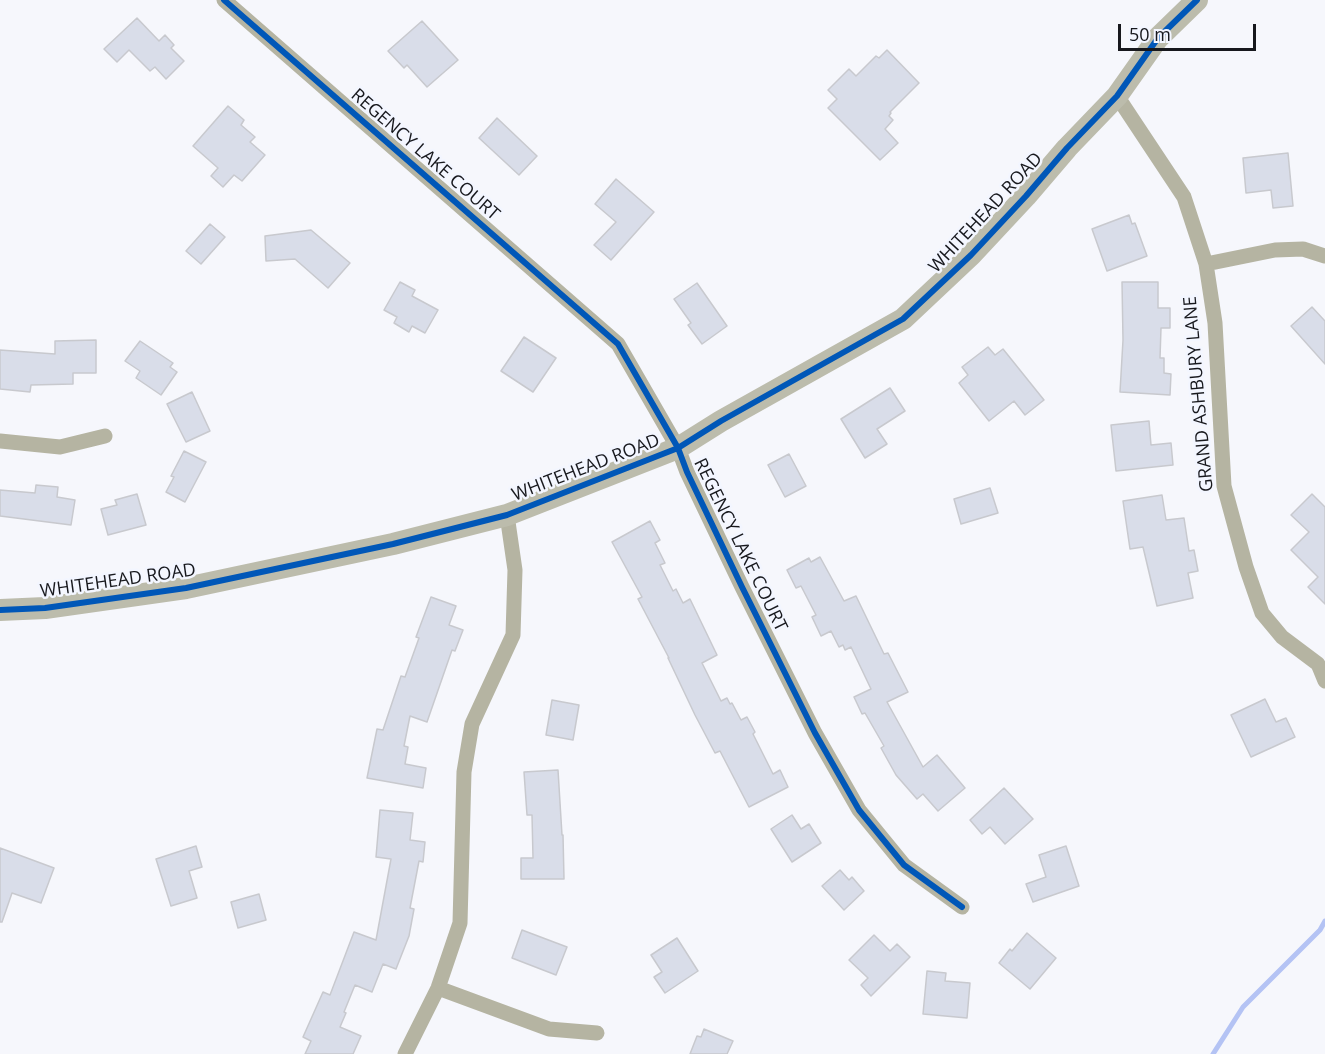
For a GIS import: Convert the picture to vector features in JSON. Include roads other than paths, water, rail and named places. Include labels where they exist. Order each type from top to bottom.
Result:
[{"type":"street","name":"REGENCY LAKE COURT","points":[[225,0],[618,344],[678,448],[687,472],[799,702],[859,810],[904,865],[962,907]]},
{"type":"street","name":"WHITEHEAD ROAD","points":[[0,610],[45,608],[186,588],[393,544],[507,515],[678,448],[903,319],[970,255],[1026,196],[1067,148],[1117,96],[1158,38],[1197,0]]},
{"type":"street","name":"GRAND ASHBURY LANE","points":[[1117,96],[1184,197],[1206,264],[1215,323],[1224,486],[1246,567],[1262,613],[1282,637],[1318,664],[1325,681]]},
{"type":"street","points":[[1206,264],[1275,250],[1303,249],[1325,256]]},
{"type":"street","points":[[0,441],[60,447],[105,436]]},
{"type":"street","points":[[405,1054],[438,988],[460,923],[464,772],[472,724],[513,635],[515,570],[507,515]]},
{"type":"street","points":[[438,988],[549,1029],[597,1033]]},
{"type":"waterway","points":[[1213,1054],[1243,1007],[1320,930],[1325,921]]}]
